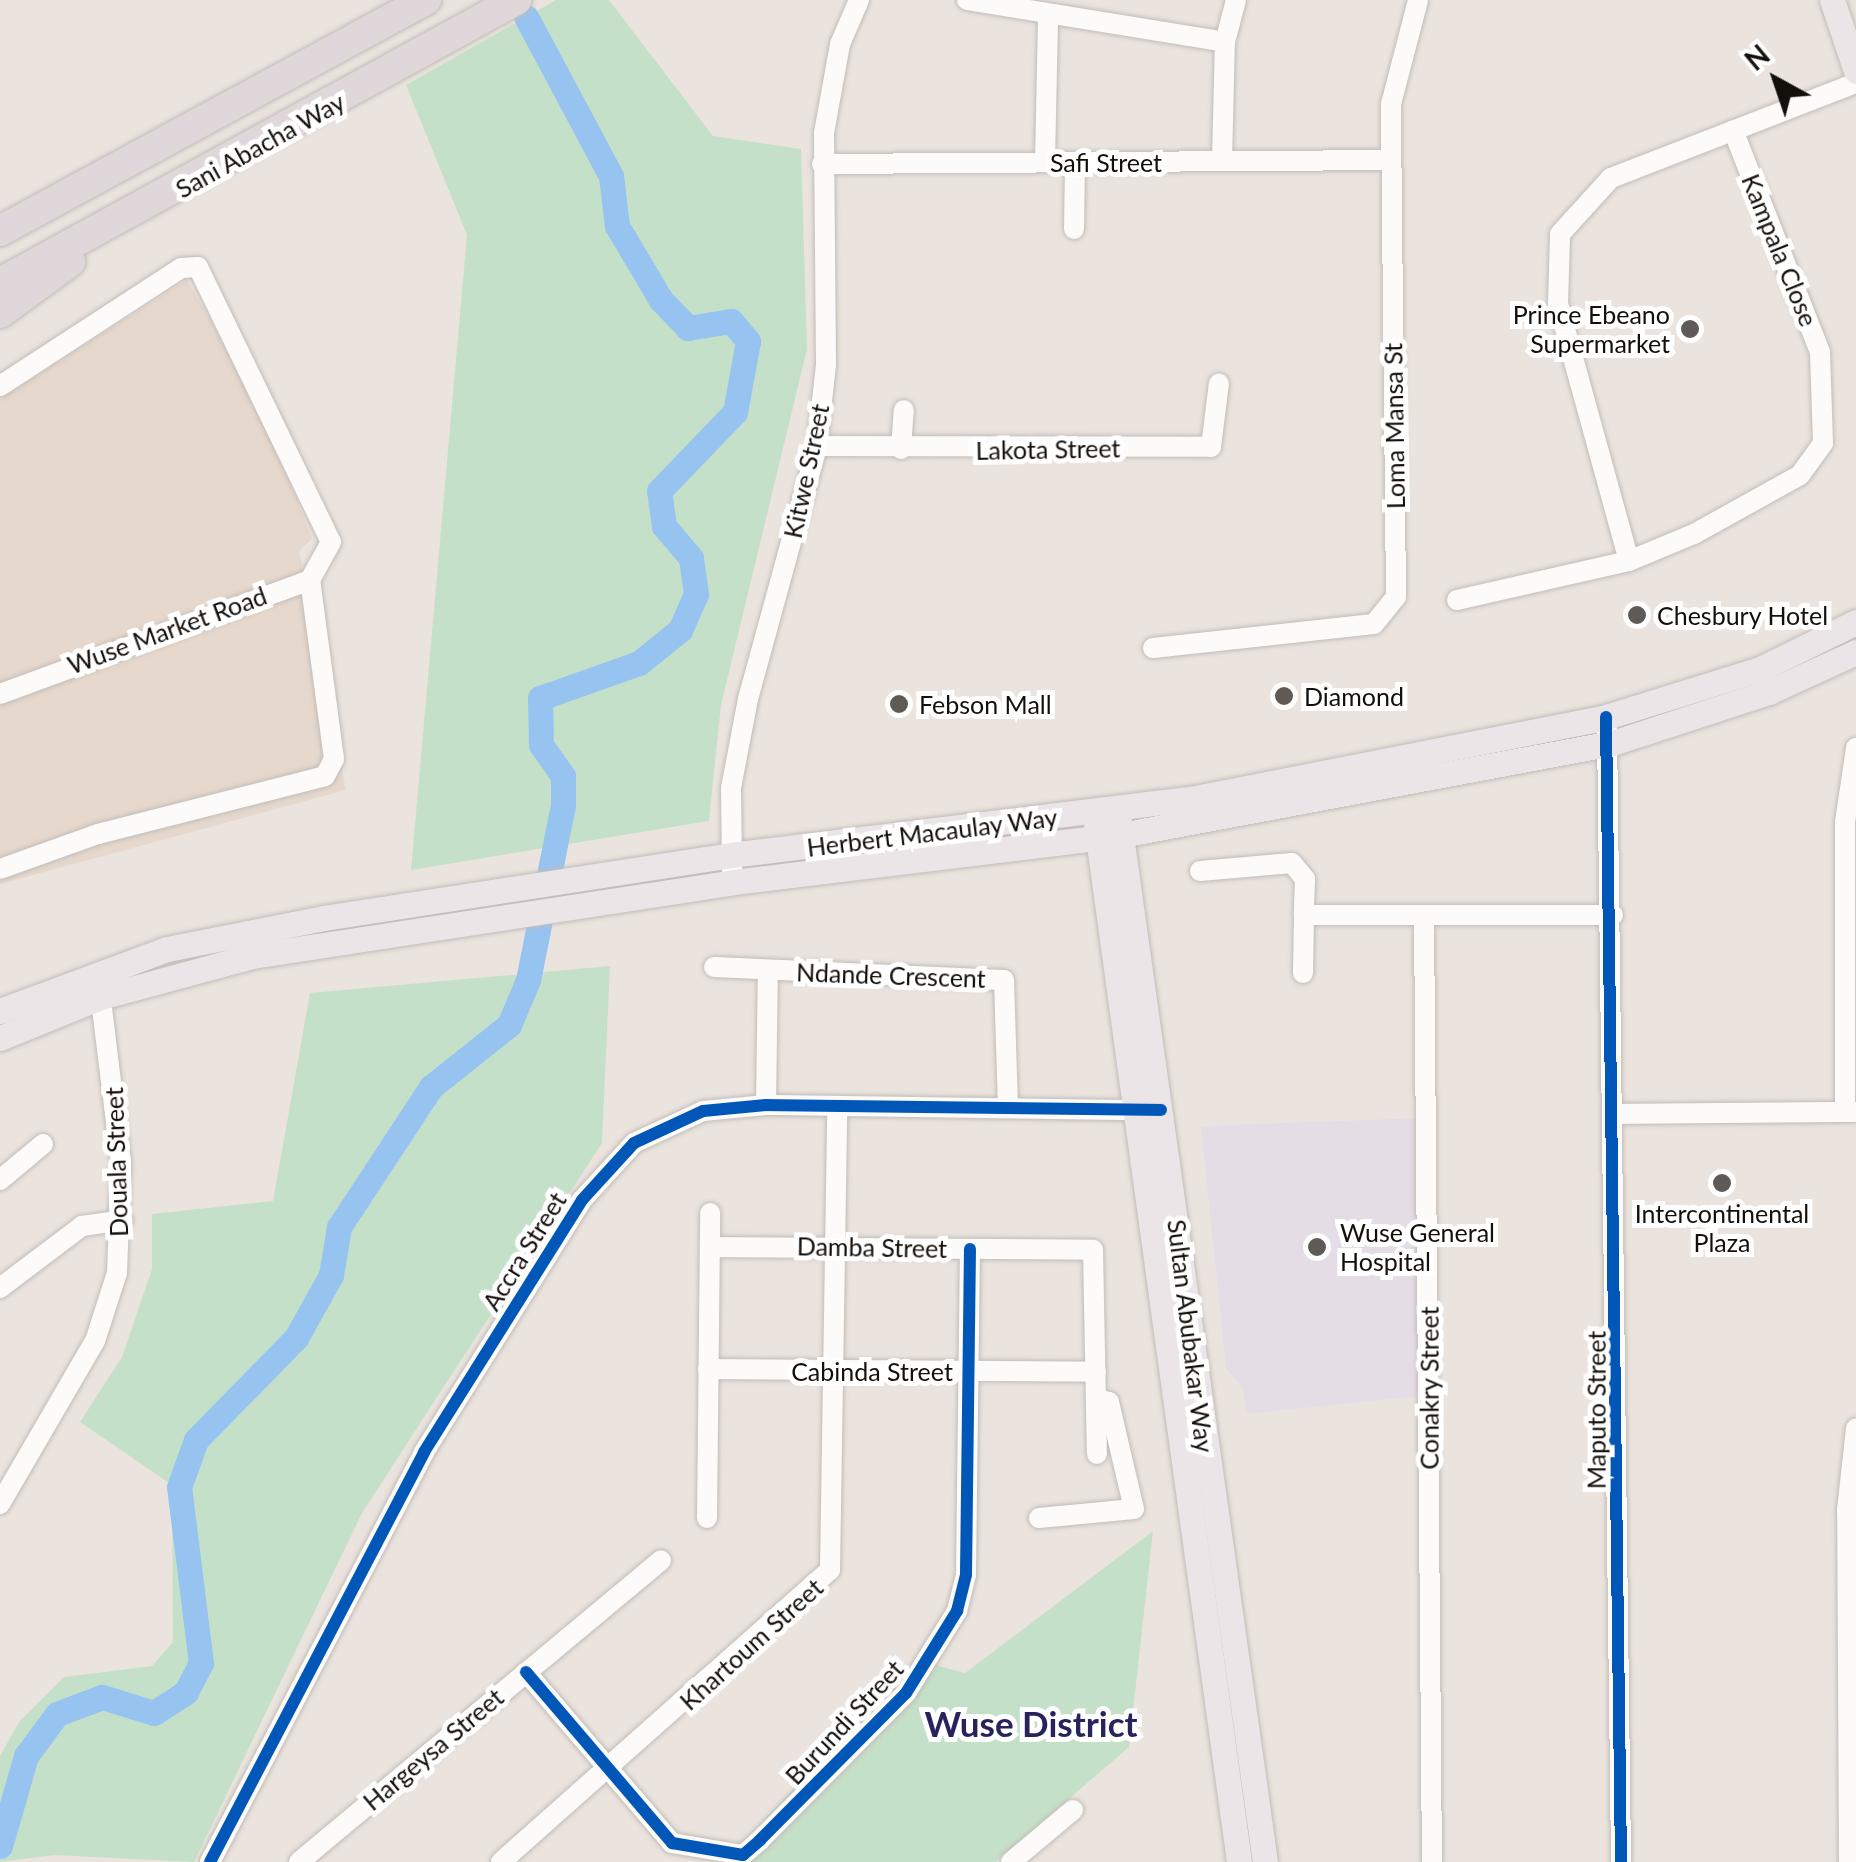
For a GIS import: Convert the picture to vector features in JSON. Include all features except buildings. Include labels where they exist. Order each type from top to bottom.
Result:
[{"type":"highway","name":"Sani Abacha Way","points":[[0,231],[130,165],[426,0]]},
{"type":"highway","name":"Sani Abacha Way","points":[[0,283],[117,225],[516,0]]},
{"type":"highway","points":[[0,209],[130,165]]},
{"type":"highway","points":[[0,313],[117,225]]},
{"type":"main road","points":[[1832,0],[1856,71]]},
{"type":"main road","name":"Herbert Macaulay Way","points":[[0,1038],[99,984],[200,941],[731,854],[1108,824],[1606,717],[1760,669],[1856,622]]},
{"type":"main road","name":"Herbert Macaulay Way","points":[[0,1011],[99,984],[252,956],[1609,744],[1769,692],[1856,652]]},
{"type":"main road","name":"Sultan Abubakar Way","points":[[1108,824],[1265,1862]]},
{"type":"main road","name":"Sultan Abubakar Way","points":[[1149,1110],[1239,1862]]},
{"type":"street","name":"Kitwe Street","points":[[733,882],[731,788],[748,699],[817,446],[826,364],[822,164],[840,44],[859,0]]},
{"type":"street","points":[[967,0],[1048,18],[1225,42]]},
{"type":"street","points":[[1222,161],[1225,42],[1236,0]]},
{"type":"street","name":"Loma Mansa St","points":[[1153,648],[1374,624],[1391,608],[1391,160],[1396,67],[1418,0]]},
{"type":"street","points":[[1045,162],[1048,18]]},
{"type":"street","points":[[1630,560],[1558,303],[1560,234],[1612,178],[1856,83]]},
{"type":"street","name":"Kampala Close","points":[[1457,600],[1630,560],[1763,500],[1824,443],[1820,352],[1732,130]]},
{"type":"street","name":"Safi Street","points":[[822,164],[1391,160]]},
{"type":"street","points":[[1074,229],[1075,162]]},
{"type":"street","points":[[0,386],[181,268],[198,267],[325,519],[326,557],[310,580],[334,759],[325,776],[0,869]]},
{"type":"street","name":"Lakota Street","points":[[817,446],[1212,447],[1219,383]]},
{"type":"street","points":[[901,449],[904,410]]},
{"type":"street","name":"Wuse Market Road","points":[[0,694],[310,580]]},
{"type":"street","name":"Maputo Street","points":[[1606,717],[1617,1114],[1621,1862]]},
{"type":"street","points":[[1617,1114],[1850,1112],[1846,822],[1856,748]]},
{"type":"street","points":[[1200,871],[1292,864],[1306,879],[1303,973]]},
{"type":"street","points":[[1304,915],[1613,916]]},
{"type":"street","name":"Conakry Street","points":[[1424,915],[1432,1862]]},
{"type":"street","name":"Ndande Crescent","points":[[714,967],[1004,980],[1008,1108]]},
{"type":"street","name":"Ndande Crescent","points":[[766,1106],[768,970]]},
{"type":"street","name":"Douala Street","points":[[0,1504],[95,1341],[123,1220],[99,984]]},
{"type":"street","name":"Accra Street","points":[[210,1862],[394,1503],[582,1200],[634,1143],[669,1122],[766,1106],[1149,1110]]},
{"type":"street","name":"Khartoum Street","points":[[500,1862],[607,1772],[830,1570],[839,1371],[838,1106]]},
{"type":"street","points":[[0,1180],[43,1144]]},
{"type":"street","points":[[707,1518],[710,1213]]},
{"type":"street","points":[[0,1288],[82,1226],[123,1220]]},
{"type":"street","name":"Damba Street","points":[[710,1247],[839,1245],[1094,1250],[1096,1372]]},
{"type":"street","name":"Burundi Street","points":[[526,1672],[607,1772],[672,1843],[745,1860],[760,1840],[906,1693],[957,1612],[966,1574],[970,1249]]},
{"type":"street","name":"Cabinda Street","points":[[708,1370],[1096,1372]]},
{"type":"street","points":[[1096,1372],[1097,1454]]},
{"type":"street","points":[[1039,1518],[1134,1509],[1109,1402],[1096,1399]]},
{"type":"street","points":[[1849,1862],[1851,1510],[1856,1428]]},
{"type":"street","name":"Hargeysa Street","points":[[300,1862],[661,1560]]},
{"type":"street","points":[[1011,1862],[1073,1810]]},
{"type":"shaded area","points":[[187,280],[263,412],[312,539],[299,551],[346,790],[0,884],[0,399]]},
{"type":"shaded area","name":"Wuse General Hospital","points":[[1419,1118],[1420,1396],[1247,1414],[1242,1386],[1226,1369],[1201,1126]]},
{"type":"green space","points":[[556,0],[609,0],[713,136],[801,149],[807,349],[721,705],[709,821],[411,870],[467,235],[406,85]]},
{"type":"green space","points":[[610,966],[602,1143],[362,1513],[194,1862],[54,1855],[0,1862],[0,1756],[19,1722],[64,1677],[152,1666],[173,1642],[172,1485],[80,1422],[122,1357],[152,1269],[152,1214],[273,1201],[310,993]]},
{"type":"green space","points":[[1153,1531],[1129,1747],[996,1862],[749,1862],[760,1824],[916,1660],[965,1673]]},
{"type":"waterway","points":[[0,1846],[26,1756],[57,1714],[102,1697],[154,1713],[186,1692],[201,1663],[179,1487],[196,1440],[296,1338],[331,1275],[339,1227],[431,1087],[509,1025],[528,980],[563,805],[563,776],[541,745],[540,698],[639,663],[680,630],[696,594],[691,558],[664,526],[659,491],[735,412],[748,341],[731,321],[688,328],[661,300],[617,226],[611,176],[526,17]]},
{"type":"cycle path","points":[[1606,717],[1621,1862]]},
{"type":"cycle path","points":[[210,1862],[424,1452],[582,1200],[634,1143],[703,1111],[766,1105],[1161,1110]]},
{"type":"cycle path","points":[[526,1672],[672,1843],[743,1855],[760,1840],[906,1693],[957,1611],[966,1574],[970,1249]]},
{"type":"place","name":"Prince Ebeano Supermarket","points":[[1690,329]]},
{"type":"place","name":"Chesbury Hotel","points":[[1637,615]]},
{"type":"place","name":"Diamond","points":[[1284,696]]},
{"type":"place","name":"Febson Mall","points":[[899,704]]},
{"type":"place","name":"Intercontinental Plaza","points":[[1722,1183]]},
{"type":"place","name":"Wuse General Hospital","points":[[1317,1247]]},
{"type":"district","name":"Wuse District","points":[[1031,1723]]}]
